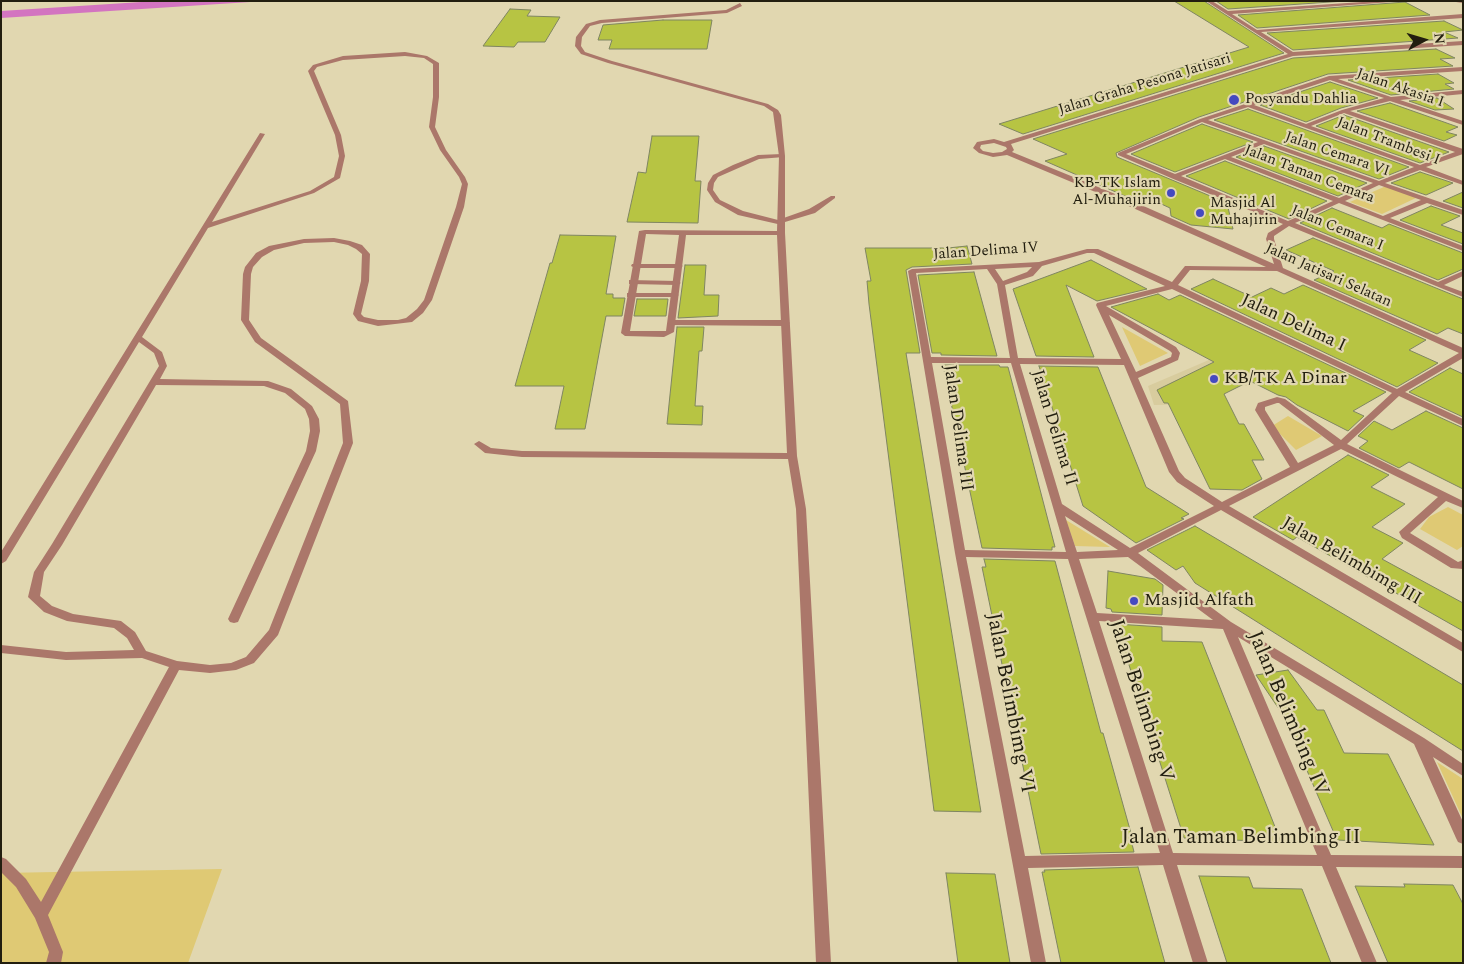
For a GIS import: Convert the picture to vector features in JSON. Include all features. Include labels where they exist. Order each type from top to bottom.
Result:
[{"type":"street","points":[[1208,1],[1292,54]]},
{"type":"street","points":[[1228,13],[1402,1]]},
{"type":"street","points":[[1456,1],[1463,2]]},
{"type":"street","points":[[740,6],[727,11],[602,21],[588,25],[579,36],[578,46],[583,53],[740,97],[772,108],[778,115],[782,156],[781,233],[792,456],[801,508],[824,963]]},
{"type":"street","points":[[1258,31],[1463,16]]},
{"type":"street","name":"Jalan Graha Pesona Jatisari","points":[[1127,202],[1008,153],[999,155],[987,154],[976,148],[979,143],[988,141],[1006,144],[1292,54],[1463,43]]},
{"type":"street","points":[[1,649],[66,656],[142,654],[176,665],[210,669],[232,667],[250,660],[274,632],[348,442],[345,403],[258,340],[244,320],[249,267],[259,255],[272,248],[304,241],[334,240],[350,242],[366,254],[365,280],[357,314],[361,319],[378,323],[398,322],[409,320],[420,312],[428,300],[460,207],[464,184],[462,177],[444,150],[432,127],[436,63],[425,57],[405,54],[343,58],[314,66],[311,71],[338,135],[342,156],[337,178],[312,192],[207,226]]},
{"type":"street","points":[[1202,120],[1329,78],[1461,70]]},
{"type":"street","name":"Jalan Akasia I","points":[[1329,78],[1463,123]]},
{"type":"street","points":[[1308,125],[1344,111],[1388,99],[1463,92]]},
{"type":"street","name":"Jalan Trambesi I","points":[[1248,105],[1308,125],[1463,183]]},
{"type":"street","points":[[1344,111],[1462,152]]},
{"type":"street","points":[[1448,118],[1463,118]]},
{"type":"street","name":"Jalan Cemara VI","points":[[1202,120],[1463,213]]},
{"type":"street","name":"Jalan Cemara I","points":[[1202,120],[1120,154],[1123,157],[1463,295]]},
{"type":"street","points":[[1,561],[262,134]]},
{"type":"street","points":[[1173,177],[1265,142]]},
{"type":"street","points":[[1006,144],[1011,148],[1008,153]]},
{"type":"street","points":[[1100,306],[1173,286],[1188,268],[1279,270],[1270,239],[1271,235],[1287,224],[1379,183],[1462,152]]},
{"type":"street","points":[[782,156],[758,157],[734,166],[715,176],[710,183],[710,190],[717,201],[741,213],[782,222],[812,210],[833,197]]},
{"type":"street","name":"Jalan Taman Cemara","points":[[1225,157],[1463,249]]},
{"type":"street","name":"Jalan Taman Cemara","points":[[1384,218],[1428,200]]},
{"type":"street","name":"Jalan Jatisari Selatan","points":[[1127,202],[1463,353]]},
{"type":"street","points":[[683,232],[672,323],[668,333],[625,333],[632,282],[642,233],[683,232],[781,233]]},
{"type":"street","name":"Jalan Delima IV","points":[[928,360],[912,271],[1039,264],[1087,251],[1095,251],[1173,286]]},
{"type":"street","points":[[1001,284],[1030,274],[1039,264]]},
{"type":"street","points":[[636,266],[679,266]]},
{"type":"street","points":[[989,266],[1001,284],[1014,360]]},
{"type":"street","points":[[1437,285],[1463,273]]},
{"type":"street","points":[[632,282],[677,282]]},
{"type":"street","name":"Jalan Delima I","points":[[1173,286],[1463,423]]},
{"type":"street","points":[[630,295],[675,295]]},
{"type":"street","points":[[1100,306],[1173,349],[1176,353],[1175,358],[1133,377]]},
{"type":"street","name":"Jalan Belimbimg III","points":[[1100,306],[1127,362],[1174,472],[1181,480],[1221,506],[1463,648]]},
{"type":"street","points":[[672,323],[786,324]]},
{"type":"street","points":[[138,338],[158,352],[163,366],[39,572],[34,597],[48,609],[71,618],[117,624],[131,635],[142,654]]},
{"type":"street","points":[[960,553],[1074,556],[1130,553],[1341,445],[1398,392],[1463,353]]},
{"type":"street","name":"Jalan Delima III","points":[[960,553],[928,360],[1014,360]]},
{"type":"street","name":"Jalan Delima II","points":[[1074,556],[1014,360],[1127,362]]},
{"type":"street","points":[[153,382],[265,383],[288,391],[309,408],[314,419],[315,431],[311,451],[234,620]]},
{"type":"street","points":[[1296,468],[1260,410],[1261,405],[1277,400],[1282,401],[1341,445],[1463,505]]},
{"type":"street","points":[[479,444],[488,451],[522,454],[792,456]]},
{"type":"street","points":[[1445,496],[1404,532],[1406,536],[1455,565],[1460,566],[1463,564]]},
{"type":"street","points":[[1058,506],[1130,553],[1227,624],[1420,742],[1463,771]]},
{"type":"street","name":"Jalan Belimbimg VI","points":[[960,553],[1039,963]]},
{"type":"street","name":"Jalan Belimbing V","points":[[1074,556],[1201,963]]},
{"type":"street","name":"Jalan Belimbing IV","points":[[1092,617],[1227,624],[1370,963]]},
{"type":"street","points":[[41,915],[176,665]]},
{"type":"street","points":[[1420,742],[1463,838]]},
{"type":"street","name":"Jalan Taman Belimbing II","points":[[1020,862],[1170,859],[1463,862]]},
{"type":"street","points":[[1,863],[21,883],[41,915],[56,952],[53,963]]},
{"type":"shaded area","points":[[157,1],[266,1],[1,18],[1,11]]},
{"type":"shaded area","points":[[1386,186],[1418,197],[1382,214],[1350,202]]},
{"type":"shaded area","points":[[1122,327],[1168,353],[1140,366]]},
{"type":"shaded area","name":"KB/TK A Dinar","points":[[1223,354],[1268,376],[1247,386],[1241,384],[1206,404],[1154,405],[1148,386]]},
{"type":"shaded area","points":[[1288,416],[1322,436],[1296,450],[1272,426]]},
{"type":"shaded area","points":[[1448,507],[1463,515],[1463,546],[1457,550],[1420,529],[1429,517]]},
{"type":"shaded area","points":[[1066,520],[1110,547],[1075,546]]},
{"type":"shaded area","points":[[1437,762],[1463,779],[1463,819]]},
{"type":"shaded area","points":[[222,869],[188,963],[1,963],[1,873]]},
{"type":"building","points":[[1174,1],[1204,1],[1284,53],[1023,134],[999,124],[1249,47]]},
{"type":"building","points":[[1216,1],[1345,1],[1228,9]]},
{"type":"building","points":[[1405,2],[1430,15],[1257,28],[1238,15]]},
{"type":"building","points":[[510,9],[531,10],[527,16],[560,17],[545,42],[518,42],[514,47],[483,46]]},
{"type":"building","points":[[663,20],[712,20],[707,49],[609,49],[612,40],[598,40],[603,25]]},
{"type":"building","points":[[1444,21],[1463,30],[1444,32],[1458,38],[1293,50],[1267,33]]},
{"type":"building","points":[[1436,49],[1455,58],[1440,59],[1453,66],[1328,74],[1199,117],[1116,153],[1117,157],[1227,203],[1233,229],[1191,225],[1171,216],[1170,208],[1144,196],[1134,200],[1045,161],[1067,154],[1033,139],[1293,58]]},
{"type":"building","points":[[1438,74],[1454,83],[1445,84],[1454,89],[1391,95],[1348,80]]},
{"type":"building","points":[[1330,82],[1378,98],[1341,108],[1306,122],[1260,105]]},
{"type":"building","points":[[1437,98],[1454,109],[1435,110],[1409,101]]},
{"type":"building","points":[[1390,103],[1458,127],[1446,132],[1457,135],[1444,141],[1357,111]]},
{"type":"building","points":[[1248,109],[1409,167],[1379,179],[1214,120]]},
{"type":"building","points":[[1344,115],[1449,152],[1420,163],[1316,126]]},
{"type":"building","points":[[1202,124],[1253,142],[1175,172],[1131,154]]},
{"type":"building","points":[[652,136],[699,136],[695,181],[701,181],[698,223],[627,222],[638,172],[646,173]]},
{"type":"building","points":[[1264,146],[1367,183],[1338,196],[1236,157]]},
{"type":"building","points":[[1225,161],[1327,201],[1289,219],[1186,176]]},
{"type":"building","points":[[1420,172],[1453,183],[1426,195],[1391,183]]},
{"type":"building","points":[[1463,192],[1463,208],[1443,201]]},
{"type":"building","points":[[1431,206],[1460,216],[1441,225],[1463,233],[1463,244],[1400,220]]},
{"type":"building","points":[[1332,208],[1382,228],[1389,224],[1463,253],[1463,269],[1438,280],[1300,223]]},
{"type":"building","points":[[560,235],[616,236],[606,294],[613,294],[613,298],[625,298],[622,316],[606,316],[585,429],[555,429],[564,386],[515,386],[550,263],[552,263]]},
{"type":"building","points":[[1313,238],[1463,299],[1463,334],[1448,328],[1437,334],[1314,280],[1334,271],[1286,250]]},
{"type":"building","points":[[967,246],[972,264],[912,267],[906,270],[920,353],[906,353],[981,812],[934,811],[869,304],[867,281],[871,281],[865,248],[948,248]]},
{"type":"building","points":[[1091,260],[1147,289],[1097,301],[1066,285],[1094,357],[1036,356],[1013,289]]},
{"type":"building","points":[[685,265],[706,265],[704,295],[719,295],[718,316],[678,318]]},
{"type":"building","points":[[974,272],[997,356],[941,355],[941,353],[932,353],[918,275]]},
{"type":"building","points":[[1213,279],[1252,297],[1271,288],[1284,294],[1303,285],[1426,340],[1409,350],[1438,363],[1397,387],[1191,289]]},
{"type":"building","points":[[1158,294],[1169,300],[1180,295],[1386,392],[1353,411],[1364,416],[1348,431],[1297,405],[1286,397],[1250,381],[1224,394],[1239,424],[1244,424],[1264,460],[1252,460],[1262,479],[1242,490],[1210,489],[1168,403],[1164,403],[1157,390],[1214,362],[1111,307]]},
{"type":"building","points":[[637,299],[668,299],[666,316],[634,316]]},
{"type":"building","points":[[677,327],[704,327],[702,351],[699,351],[695,406],[703,406],[702,425],[667,424]]},
{"type":"building","points":[[943,365],[999,365],[1000,367],[1008,367],[1055,547],[1052,547],[1052,550],[982,548]]},
{"type":"building","points":[[1039,366],[1098,367],[1146,487],[1189,514],[1181,518],[1184,519],[1136,543],[1083,506]]},
{"type":"building","points":[[1450,368],[1463,374],[1463,417],[1409,392]]},
{"type":"building","points":[[1426,411],[1463,428],[1463,489],[1409,462],[1399,468],[1359,448],[1368,441],[1358,436],[1374,421],[1392,430]]},
{"type":"building","points":[[1348,455],[1389,475],[1371,487],[1405,504],[1372,527],[1403,543],[1382,559],[1463,603],[1463,631],[1297,537],[1293,540],[1253,517]]},
{"type":"building","points":[[1195,526],[1463,685],[1463,751],[1195,583],[1183,566],[1176,570],[1147,550]]},
{"type":"building","points":[[984,559],[1055,561],[1101,733],[1103,733],[1134,844],[1132,844],[1134,852],[1041,854],[982,567],[986,567]]},
{"type":"building","name":"Masjid Alfath","points":[[1108,571],[1155,579],[1163,585],[1162,615],[1112,612],[1111,609],[1106,608]]},
{"type":"building","points":[[1116,624],[1162,627],[1162,641],[1202,642],[1281,842],[1184,838]]},
{"type":"building","points":[[1288,670],[1317,710],[1324,710],[1344,753],[1388,754],[1434,845],[1337,840],[1283,715],[1256,675]]},
{"type":"building","points":[[1138,867],[1165,963],[1061,963],[1042,872],[1045,872],[1044,870]]},
{"type":"building","points":[[946,873],[995,874],[1010,963],[958,963]]},
{"type":"building","points":[[1199,876],[1249,877],[1253,888],[1302,889],[1331,963],[1227,963]]},
{"type":"building","points":[[1404,884],[1453,885],[1463,904],[1463,963],[1388,963],[1355,886],[1405,887]]},
{"type":"place","name":"Posyandu Dahlia","points":[[1234,100]]},
{"type":"place","name":"KB-TK Islam Al-Muhajirin","points":[[1171,193]]},
{"type":"place","name":"Masjid Al Muhajirin","points":[[1200,213]]},
{"type":"place","name":"KB/TK A Dinar","points":[[1214,379]]},
{"type":"place","name":"Masjid Alfath","points":[[1134,601]]}]
